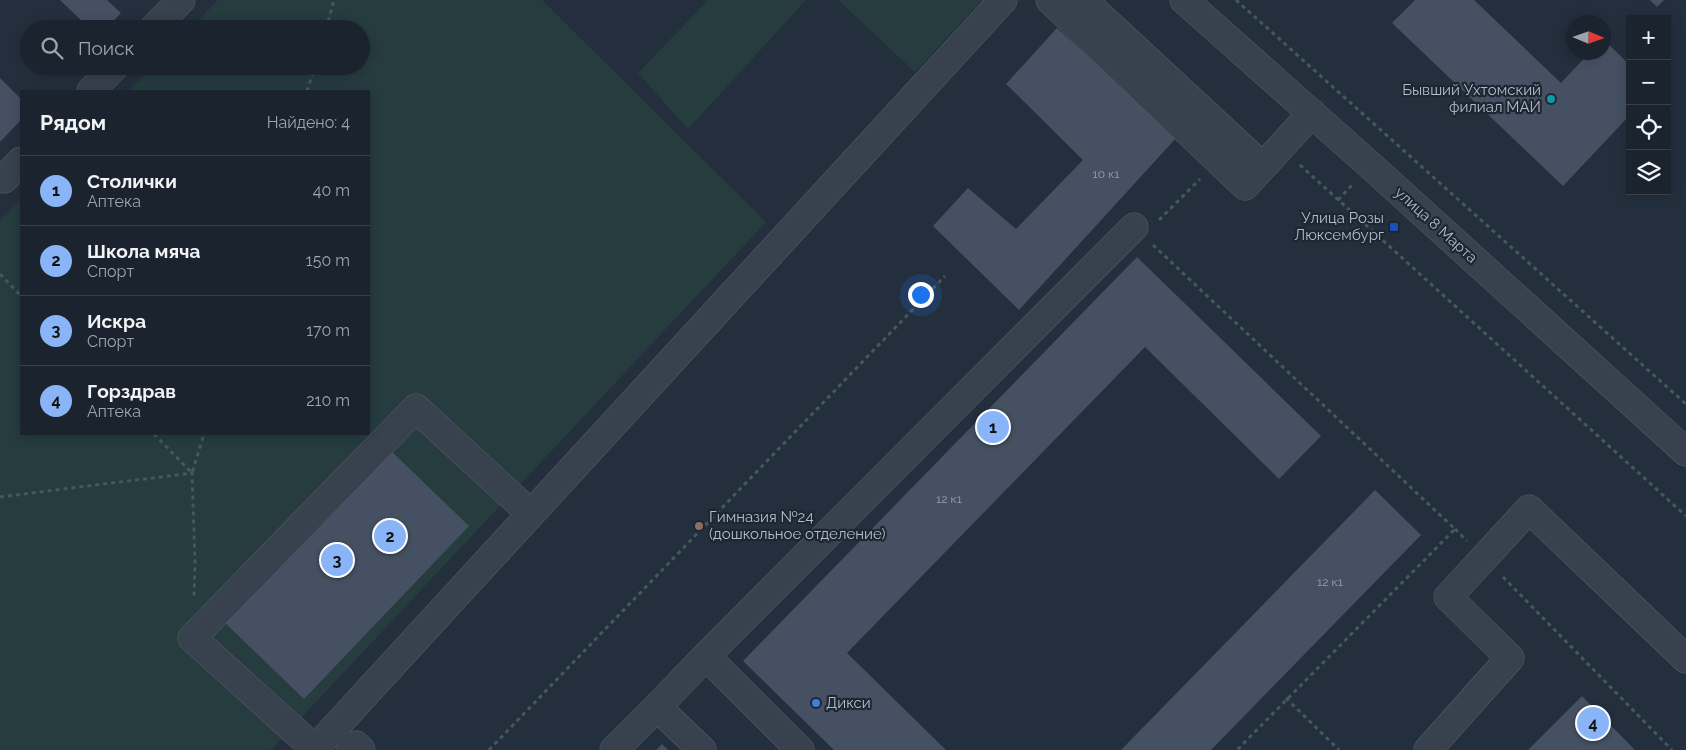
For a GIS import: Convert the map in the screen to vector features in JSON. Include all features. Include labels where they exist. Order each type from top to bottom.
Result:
[{"type":"street","points":[[162,20],[181,0]]},
{"type":"street","points":[[531,514],[416,408],[192,638],[314,749],[531,514],[1003,0]]},
{"type":"street","points":[[1050,0],[1244,186],[1312,113]]},
{"type":"street","points":[[1083,0],[1271,156]]},
{"type":"street","name":"улица 8 Марта","points":[[1184,0],[1312,113],[1686,452]]},
{"type":"street","points":[[92,90],[106,75]]},
{"type":"street","points":[[614,750],[706,656],[1138,232]]},
{"type":"street","points":[[1428,750],[1510,658],[1448,597],[1530,509],[1686,659]]},
{"type":"street","points":[[706,656],[800,750]]},
{"type":"street","points":[[657,707],[702,750]]},
{"type":"street","points":[[351,750],[356,745],[361,750]]},
{"type":"path","points":[[328,20],[334,0]]},
{"type":"path","points":[[1236,0],[1686,404]]},
{"type":"path","points":[[307,90],[312,75]]},
{"type":"path","points":[[1271,156],[1686,516]]},
{"type":"path","points":[[1218,161],[1138,232],[1484,558],[1672,750]]},
{"type":"path","points":[[0,274],[20,295]]},
{"type":"path","points":[[489,750],[945,276]]},
{"type":"path","points":[[155,435],[192,473]]},
{"type":"path","points":[[192,638],[195,563],[192,473],[204,435]]},
{"type":"path","points":[[0,497],[192,473]]},
{"type":"path","points":[[1237,750],[1454,529]]},
{"type":"path","points":[[1286,698],[1339,750]]},
{"type":"green space","points":[[218,0],[542,0],[766,222],[271,750],[0,750],[0,220],[20,200],[20,435],[370,435],[370,90],[129,90],[144,75],[370,75],[370,20],[199,20]]},
{"type":"green space","points":[[708,0],[806,0],[688,129],[638,73]]},
{"type":"green space","points":[[838,0],[982,0],[915,72]]},
{"type":"building","points":[[60,0],[107,0],[121,13],[114,20],[81,20]]},
{"type":"building","name":"Бывший Ухтомский филиал МАИ","points":[[1415,0],[1474,0],[1561,83],[1583,60],[1611,60],[1611,47],[1626,61],[1626,119],[1563,186],[1392,23]]},
{"type":"building","points":[[1650,0],[1664,0],[1657,7]]},
{"type":"building","points":[[1057,28],[1177,137],[1019,310],[933,226],[968,188],[1016,229],[1083,160],[1006,84]]},
{"type":"building","points":[[0,78],[20,98],[20,121],[0,142]]},
{"type":"building","points":[[1137,257],[1321,436],[1279,479],[1145,347],[847,653],[946,750],[834,750],[743,661]]},
{"type":"building","points":[[387,447],[469,526],[304,699],[222,620]]},
{"type":"building","points":[[1375,490],[1421,535],[1211,750],[1121,750]]},
{"type":"building","points":[[1582,696],[1635,750],[1528,750]]},
{"type":"building","points":[[662,744],[668,750],[656,750]]},
{"type":"place","name":"Бывший Ухтомский филиал МАИ","points":[[1551,99]]},
{"type":"place","name":"Улица Розы Люксембург","points":[[1394,227]]},
{"type":"place","name":"Столички","points":[[993,427]]},
{"type":"place","name":"Гимназия №24 (дошкольное отделение)","points":[[699,526]]},
{"type":"place","name":"Школа мяча","points":[[390,536]]},
{"type":"place","name":"Искра","points":[[337,560]]},
{"type":"place","name":"Дикси","points":[[816,703]]},
{"type":"place","name":"Горздрав","points":[[1593,723]]}]
